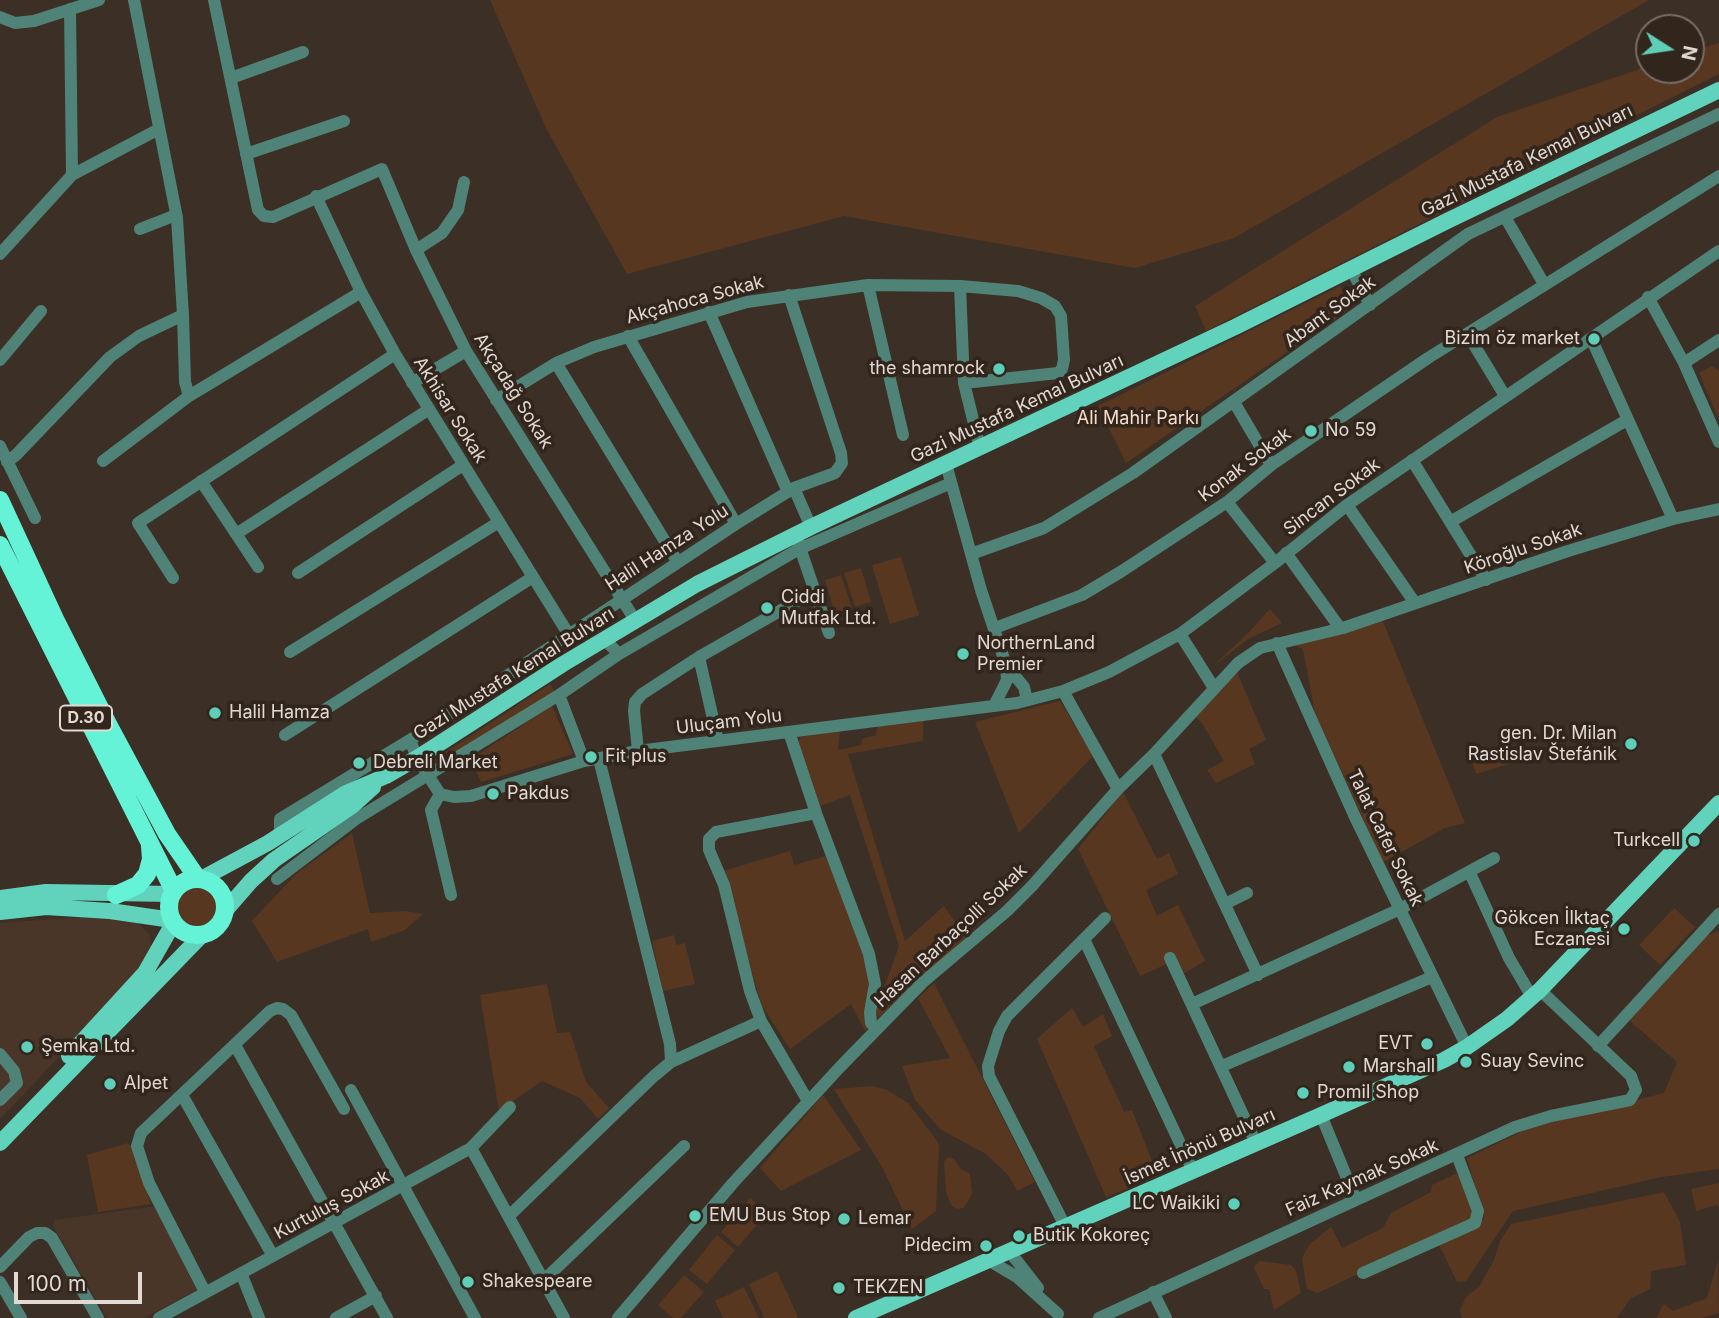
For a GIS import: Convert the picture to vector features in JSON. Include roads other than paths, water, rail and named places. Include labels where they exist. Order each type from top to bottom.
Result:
[{"type":"highway","name":"D.30","points":[[0,500],[55,620],[167,834],[199,879],[217,887],[225,903],[224,912]]},
{"type":"highway","name":"D.30","points":[[0,545],[173,892],[169,911],[173,921]]},
{"type":"highway","points":[[116,895],[138,885],[147,874],[151,859],[150,843]]},
{"type":"highway","points":[[173,892],[180,885],[199,879]]},
{"type":"highway","points":[[173,921],[190,934],[203,934],[217,926],[224,912]]},
{"type":"main road","name":"Gazi Mustafa Kemal Bulvarı","points":[[199,879],[280,835],[346,793],[386,776],[417,758],[563,664],[697,584],[802,537],[946,464],[1719,90]]},
{"type":"main road","name":"Gazi Mustafa Kemal Bulvarı","points":[[224,912],[274,860],[360,808],[386,776]]},
{"type":"main road","name":"İsmet İnönü Bulvarı","points":[[856,1318],[1444,1060],[1507,1019],[1536,993],[1719,803]]},
{"type":"main road","points":[[0,898],[46,892],[116,895],[173,892]]},
{"type":"main road","points":[[0,912],[46,906],[136,914],[173,921]]},
{"type":"main road","points":[[136,914],[148,922],[153,930],[158,953]]},
{"type":"main road","name":"D.30","points":[[0,1129],[145,972],[158,953],[173,921]]},
{"type":"main road","points":[[0,1143],[203,934]]},
{"type":"street","points":[[0,17],[15,23],[34,21],[99,0]]},
{"type":"street","points":[[134,0],[176,215],[185,382],[189,396]]},
{"type":"street","points":[[214,0],[258,209],[264,216],[273,217],[316,196]]},
{"type":"street","points":[[71,9],[72,175]]},
{"type":"street","points":[[231,78],[303,52]]},
{"type":"street","name":"Abant Sokak","points":[[971,554],[1044,528],[1133,473],[1468,234],[1719,114]]},
{"type":"street","points":[[246,153],[344,121]]},
{"type":"street","points":[[0,254],[72,175],[159,129]]},
{"type":"street","name":"Akçadağ Sokak","points":[[316,196],[382,169],[416,250],[466,351],[635,620]]},
{"type":"street","name":"Konak Sokak","points":[[995,628],[1082,595],[1122,571],[1227,502],[1271,466],[1428,358],[1719,176]]},
{"type":"street","points":[[416,250],[442,233],[458,210],[464,182]]},
{"type":"street","name":"Akhisar Sokak","points":[[316,196],[361,292],[395,354],[569,635]]},
{"type":"street","points":[[140,229],[176,215]]},
{"type":"street","points":[[1505,217],[1544,284]]},
{"type":"street","name":"Sincan Sokak","points":[[1027,700],[1063,691],[1109,672],[1180,634],[1347,505],[1719,251]]},
{"type":"street","points":[[1351,269],[1370,305]]},
{"type":"street","points":[[868,285],[903,435]]},
{"type":"street","name":"Akçahoca Sokak","points":[[496,400],[556,363],[594,347],[747,302],[868,285],[960,286],[1018,291],[1041,298],[1055,306],[1061,316],[1064,360],[1058,373],[964,383]]},
{"type":"street","points":[[960,286],[964,383],[980,448]]},
{"type":"street","points":[[103,461],[189,396],[361,292]]},
{"type":"street","name":"Halil Hamza Yolu","points":[[280,835],[280,819],[410,740],[736,524],[791,490],[835,473],[842,463],[841,453],[789,295]]},
{"type":"street","points":[[1648,297],[1684,363],[1719,442]]},
{"type":"street","points":[[0,360],[41,312]]},
{"type":"street","points":[[709,312],[791,490],[813,592],[829,632]]},
{"type":"street","points":[[7,462],[110,357],[139,336],[183,315]]},
{"type":"street","points":[[628,335],[736,524]]},
{"type":"street","points":[[1468,335],[1505,396]]},
{"type":"street","points":[[1591,338],[1672,519]]},
{"type":"street","points":[[1684,363],[1719,340]]},
{"type":"street","points":[[412,383],[466,351]]},
{"type":"street","points":[[173,578],[138,523],[395,354]]},
{"type":"street","points":[[556,363],[677,561]]},
{"type":"street","points":[[1234,402],[1271,466]]},
{"type":"street","points":[[236,534],[428,410]]},
{"type":"street","points":[[1450,522],[1627,420]]},
{"type":"street","points":[[0,446],[35,518]]},
{"type":"street","points":[[1412,460],[1486,580]]},
{"type":"street","points":[[946,464],[1006,665],[1007,680],[995,706]]},
{"type":"street","points":[[298,573],[463,465]]},
{"type":"street","points":[[201,481],[258,567]]},
{"type":"street","points":[[277,879],[360,808],[428,776],[559,695],[802,537],[951,483]]},
{"type":"street","points":[[1227,502],[1275,563]]},
{"type":"street","points":[[1347,505],[1415,603]]},
{"type":"street","name":"Köroğlu Sokak","points":[[1340,628],[1568,551],[1672,519],[1719,509]]},
{"type":"street","points":[[290,652],[499,522]]},
{"type":"street","points":[[1286,553],[1340,628]]},
{"type":"street","points":[[285,735],[533,577]]},
{"type":"street","points":[[638,751],[634,710],[635,702],[642,694],[699,657],[813,592]]},
{"type":"street","name":"Hasan Barbaçolli Sokak","points":[[618,1318],[733,1183],[876,1029],[922,983],[1007,911],[1032,886],[1118,789],[1238,663],[1259,648],[1340,628]]},
{"type":"street","points":[[1180,634],[1214,688]]},
{"type":"street","points":[[604,639],[620,654]]},
{"type":"street","name":"Talat Cafer Sokak","points":[[1277,643],[1333,770],[1467,1046]]},
{"type":"street","points":[[553,646],[563,664]]},
{"type":"street","points":[[699,657],[718,741]]},
{"type":"street","points":[[1006,665],[1024,687],[1027,700]]},
{"type":"street","points":[[1063,691],[1118,789]]},
{"type":"street","points":[[559,695],[584,761]]},
{"type":"street","name":"Uluçam Yolu","points":[[440,794],[471,796],[584,761],[638,751],[1027,700]]},
{"type":"street","points":[[789,732],[873,968],[875,984],[870,1012],[871,1023],[876,1029]]},
{"type":"street","points":[[410,740],[417,758],[440,794],[431,810],[451,895]]},
{"type":"street","points":[[1154,754],[1258,975]]},
{"type":"street","points":[[599,759],[670,1044],[671,1062]]},
{"type":"street","points":[[808,1101],[761,1021],[750,991],[724,885],[709,850],[709,839],[716,832],[816,813]]},
{"type":"street","points":[[1192,1004],[1400,909],[1494,858]]},
{"type":"street","points":[[1470,873],[1509,958],[1536,993],[1598,1046],[1719,914]]},
{"type":"street","points":[[1225,904],[1247,893]]},
{"type":"street","points":[[1066,1228],[989,1076],[988,1066],[999,1031],[1007,1016],[1105,918]]},
{"type":"street","points":[[1084,939],[1193,1171]]},
{"type":"street","points":[[1170,958],[1256,1143]]},
{"type":"street","points":[[1222,1066],[1432,976]]},
{"type":"street","points":[[205,1292],[149,1183],[141,1161],[138,1139],[141,1133],[270,1011],[277,1008],[291,1015],[343,1108],[360,1106]]},
{"type":"street","points":[[510,1215],[671,1062],[761,1021]]},
{"type":"street","points":[[235,1045],[387,1318]]},
{"type":"street","name":"Faiz Kaymak Sokak","points":[[1099,1318],[1527,1123],[1630,1100],[1636,1090],[1631,1076],[1598,1046]]},
{"type":"street","points":[[0,1054],[15,1070],[17,1083],[0,1100]]},
{"type":"street","points":[[351,1090],[475,1318]]},
{"type":"street","points":[[182,1095],[273,1256]]},
{"type":"street","name":"Kurtuluş Sokak","points":[[159,1318],[337,1224],[471,1149],[510,1107]]},
{"type":"street","points":[[1321,1115],[1356,1200]]},
{"type":"street","points":[[545,1279],[684,1146]]},
{"type":"street","points":[[471,1149],[510,1215],[564,1318]]},
{"type":"street","points":[[1363,1273],[1475,1223],[1478,1211],[1457,1155]]},
{"type":"street","points":[[0,1267],[29,1237],[46,1233],[52,1238],[98,1318]]},
{"type":"street","points":[[1010,1252],[1060,1316]]},
{"type":"street","points":[[990,1261],[1017,1277],[1060,1316]]},
{"type":"street","points":[[240,1273],[259,1318]]},
{"type":"street","points":[[0,1282],[21,1318]]},
{"type":"street","points":[[1153,1292],[1166,1318]]},
{"type":"street","points":[[336,1318],[376,1296]]},
{"type":"place","name":"Bizim öz market","points":[[1594,339]]},
{"type":"place","name":"the shamrock","points":[[999,369]]},
{"type":"place","name":"No 59","points":[[1311,431]]},
{"type":"place","name":"Ciddi Mutfak Ltd.","points":[[767,608]]},
{"type":"place","name":"NorthernLand Premier","points":[[963,654]]},
{"type":"place","name":"Halil Hamza","points":[[215,713]]},
{"type":"place","name":"gen. Dr. Milan Rastislav Štefánik","points":[[1631,744]]},
{"type":"place","name":"Fit plus","points":[[591,757]]},
{"type":"place","name":"Debreli Market","points":[[359,763]]},
{"type":"place","name":"Pakdus","points":[[493,794]]},
{"type":"place","name":"Turkcell","points":[[1694,841]]},
{"type":"place","name":"Gökcen İlktaç Eczanesi","points":[[1624,929]]},
{"type":"place","name":"EVT","points":[[1427,1044]]},
{"type":"place","name":"Şemka Ltd.","points":[[27,1047]]},
{"type":"place","name":"Suay Sevinc","points":[[1466,1062]]},
{"type":"place","name":"Marshall","points":[[1349,1067]]},
{"type":"place","name":"Alpet","points":[[110,1084]]},
{"type":"place","name":"Promil Shop","points":[[1303,1093]]},
{"type":"place","name":"LC Waikiki","points":[[1234,1204]]},
{"type":"place","name":"EMU Bus Stop","points":[[695,1216]]},
{"type":"place","name":"Lemar","points":[[844,1219]]},
{"type":"place","name":"Butik Kokoreç","points":[[1019,1236]]},
{"type":"place","name":"Pidecim","points":[[986,1246]]},
{"type":"place","name":"Shakespeare","points":[[468,1282]]},
{"type":"place","name":"TEKZEN","points":[[839,1288]]},
{"type":"park label","name":"Ali Mahir Parkı","points":[[1138,419]]}]
